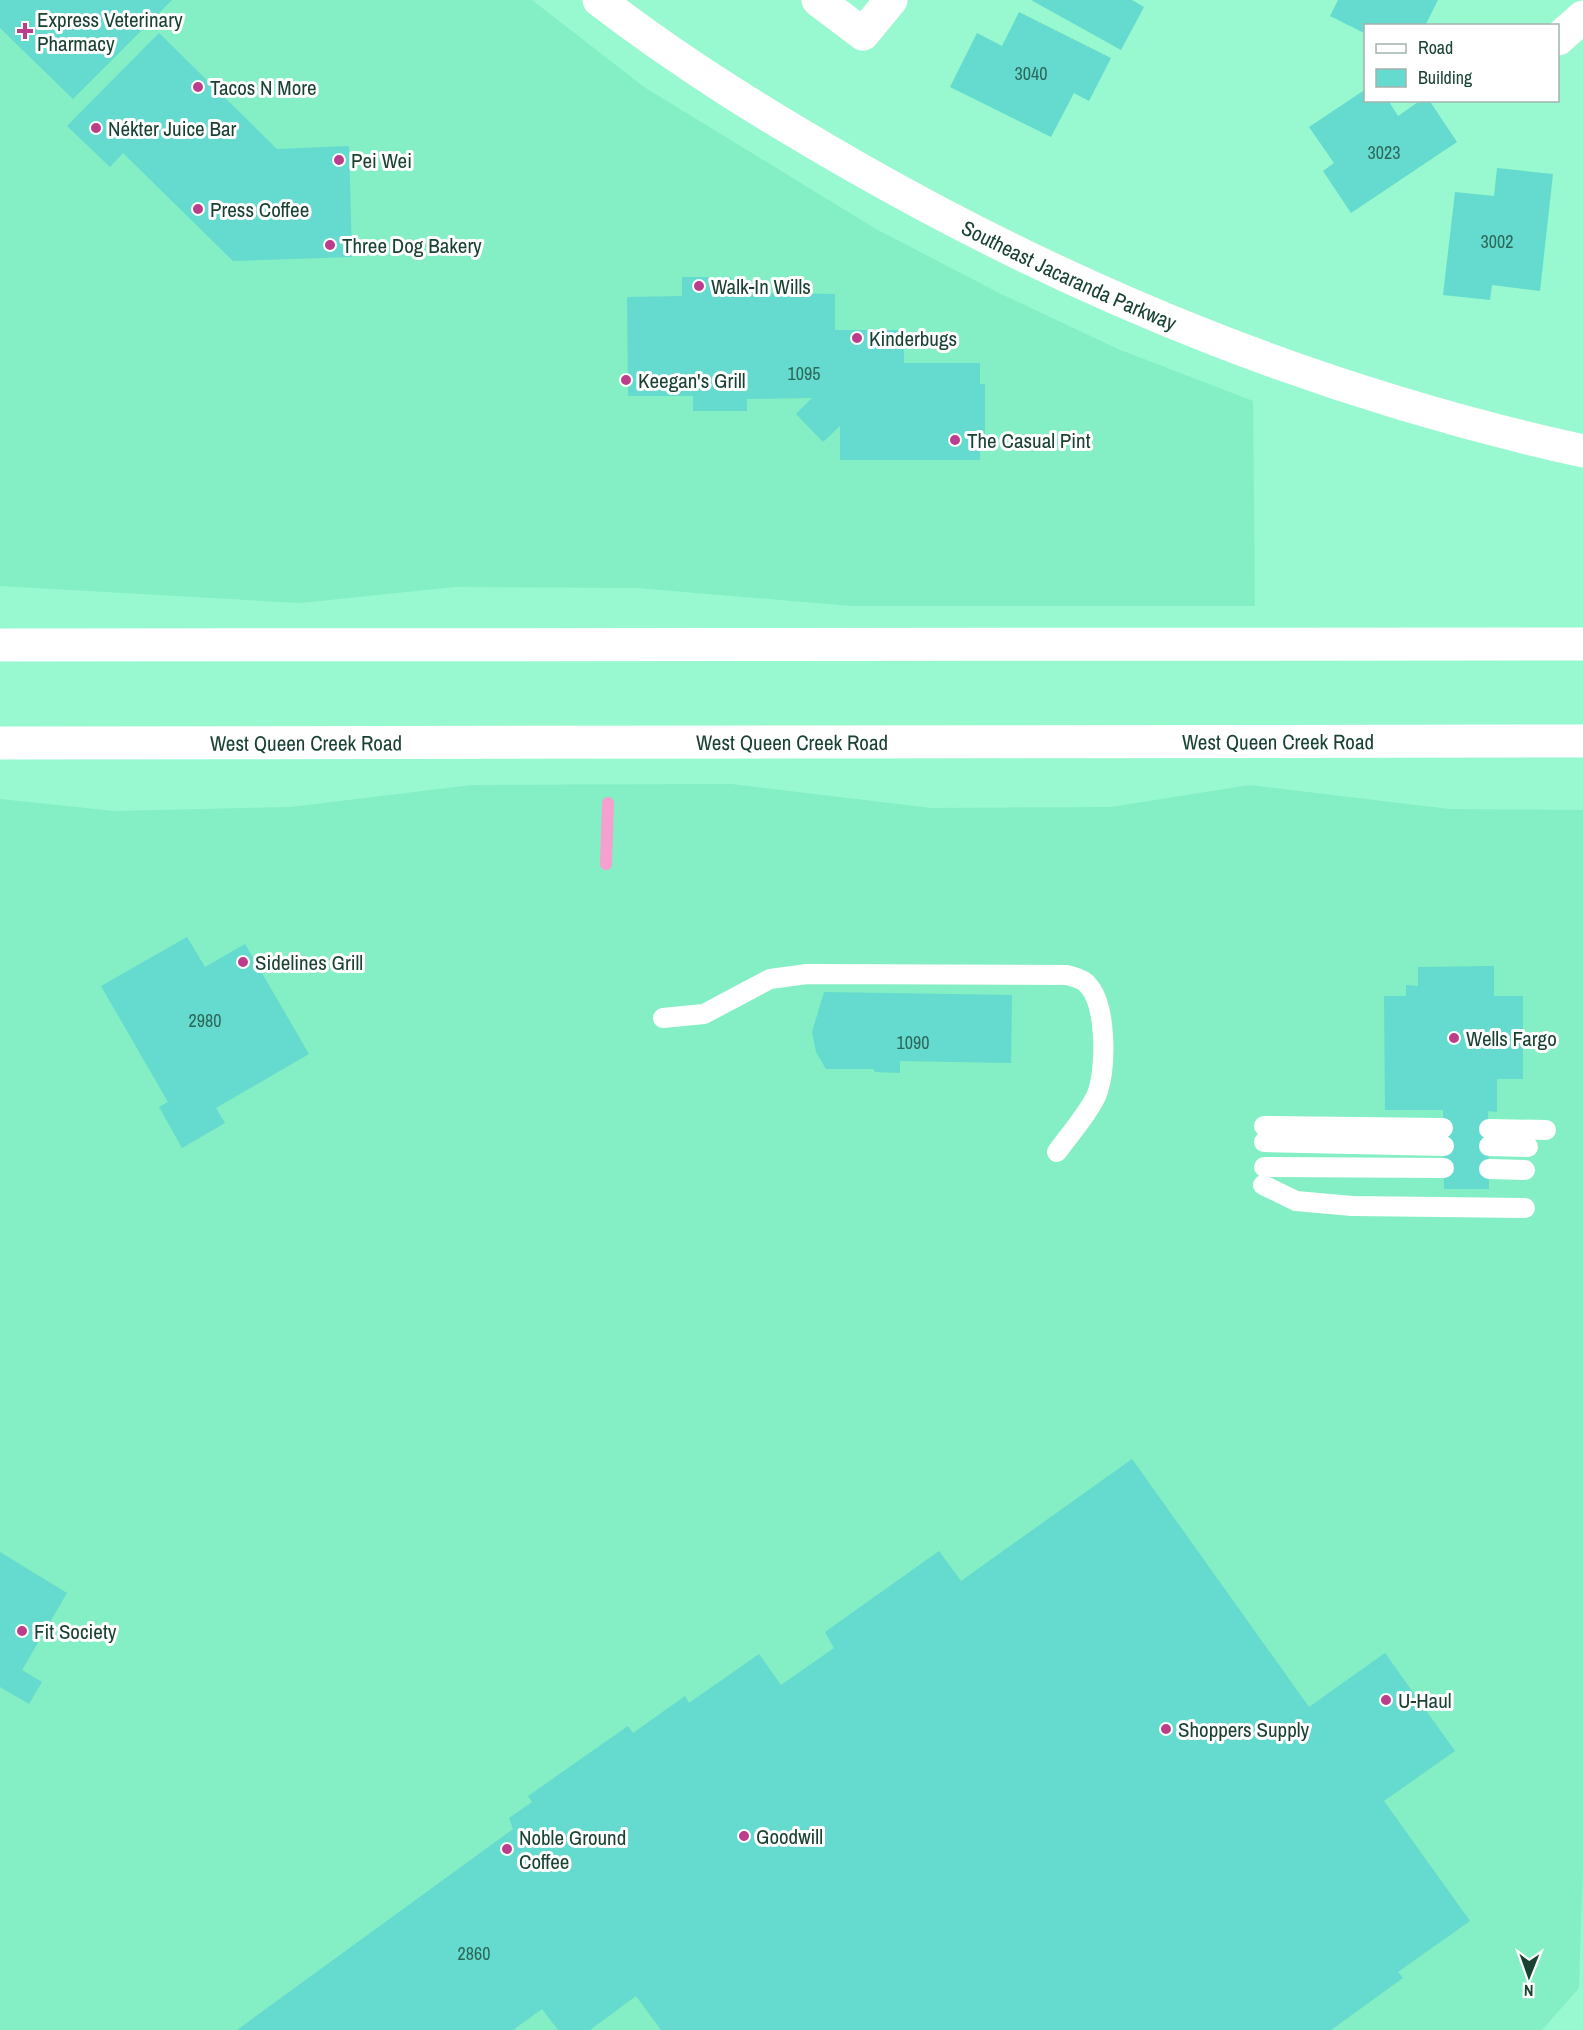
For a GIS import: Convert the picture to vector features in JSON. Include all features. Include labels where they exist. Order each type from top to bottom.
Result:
[{"type":"main road","name":"Southeast Jacaranda Parkway","points":[[599,0],[704,76],[798,134],[1001,247],[1114,299],[1213,340],[1391,402],[1583,451]]},
{"type":"main road","points":[[818,0],[863,34],[891,0]]},
{"type":"main road","points":[[1559,37],[1583,17]]},
{"type":"main road","points":[[0,645],[1583,644]]},
{"type":"main road","name":"West Queen Creek Road","points":[[0,743],[1583,741]]},
{"type":"lane","points":[[663,1018],[704,1014],[770,979],[807,974],[1067,975],[1086,982],[1095,995],[1102,1017],[1102,1066],[1098,1093],[1057,1152]]},
{"type":"lane","points":[[1528,1147],[1489,1137],[1546,1130]]},
{"type":"lane","points":[[1264,1134],[1444,1137]]},
{"type":"lane","points":[[1444,1168],[1263,1176],[1296,1201],[1352,1206],[1525,1208]]},
{"type":"lane","points":[[1489,1169],[1525,1170]]},
{"type":"shaded area","points":[[0,0],[532,0],[644,87],[876,229],[999,293],[1118,349],[1253,401],[1255,606],[852,606],[637,588],[455,587],[300,603],[0,586]]},
{"type":"shaded area","points":[[731,784],[931,808],[1111,807],[1250,785],[1449,809],[1583,810],[1583,1869],[1579,1988],[1542,2030],[0,2030],[0,799],[114,811],[291,807],[472,785]]},
{"type":"building","points":[[0,0],[172,0],[73,99],[0,28]]},
{"type":"building","points":[[1031,0],[1132,0],[1144,7],[1121,50]]},
{"type":"building","points":[[1338,0],[1438,0],[1426,24],[1364,24],[1364,33],[1330,16]]},
{"type":"building","points":[[1019,12],[1111,58],[1089,101],[1074,93],[1051,137],[950,87],[977,33],[1002,46]]},
{"type":"building","points":[[159,33],[277,149],[349,146],[352,257],[233,261],[123,153],[110,167],[67,126]]},
{"type":"building","points":[[1364,90],[1364,102],[1389,102],[1398,116],[1418,102],[1430,102],[1457,142],[1351,213],[1323,171],[1334,163],[1309,127]]},
{"type":"building","points":[[1497,168],[1553,174],[1540,291],[1492,285],[1490,300],[1443,295],[1455,192],[1494,196]]},
{"type":"building","points":[[682,277],[731,277],[730,293],[835,294],[835,330],[904,330],[904,363],[980,363],[980,384],[985,384],[985,444],[980,444],[980,460],[840,460],[840,426],[823,442],[796,414],[812,398],[747,399],[747,411],[693,411],[693,396],[628,396],[627,297],[682,296]]},
{"type":"building","points":[[187,937],[205,967],[245,944],[309,1054],[216,1108],[225,1123],[182,1148],[159,1107],[168,1102],[101,986]]},
{"type":"building","name":"Wells Fargo","points":[[1494,966],[1494,996],[1523,996],[1523,1079],[1497,1079],[1497,1112],[1488,1111],[1489,1189],[1444,1189],[1443,1110],[1385,1110],[1384,996],[1406,996],[1406,985],[1418,986],[1418,967]]},
{"type":"building","points":[[824,992],[1012,995],[1011,1063],[900,1061],[900,1073],[875,1072],[873,1069],[826,1069],[816,1052],[812,1032]]},
{"type":"building","points":[[1132,1459],[1309,1707],[1385,1653],[1455,1751],[1384,1801],[1470,1921],[1398,1972],[1403,1978],[1331,2030],[661,2030],[636,1996],[590,2030],[558,2030],[542,2009],[513,2030],[237,2030],[513,1829],[509,1818],[532,1802],[528,1796],[628,1726],[633,1733],[685,1696],[689,1703],[759,1654],[781,1685],[834,1648],[825,1632],[939,1551],[961,1581]]},
{"type":"building","name":"Fit Society","points":[[0,1552],[67,1593],[22,1670],[42,1682],[29,1704],[0,1687]]},
{"type":"waterway","points":[[606,864],[608,803]]},
{"type":"place","name":"Express Veterinary Pharmacy","points":[[25,31]]},
{"type":"place","name":"Tacos N More","points":[[198,87]]},
{"type":"place","name":"Nékter Juice Bar","points":[[96,128]]},
{"type":"place","name":"Pei Wei","points":[[339,160]]},
{"type":"place","name":"Press Coffee","points":[[198,209]]},
{"type":"place","name":"Three Dog Bakery","points":[[330,245]]},
{"type":"place","name":"Walk-In Wills","points":[[699,286]]},
{"type":"place","name":"Kinderbugs","points":[[857,338]]},
{"type":"place","name":"Keegan's Grill","points":[[626,380]]},
{"type":"place","name":"The Casual Pint","points":[[955,440]]},
{"type":"place","name":"Sidelines Grill","points":[[243,962]]},
{"type":"place","name":"Wells Fargo","points":[[1454,1038]]},
{"type":"place","name":"Fit Society","points":[[22,1631]]},
{"type":"place","name":"U-Haul","points":[[1386,1700]]},
{"type":"place","name":"Shoppers Supply","points":[[1166,1729]]},
{"type":"place","name":"Goodwill","points":[[744,1836]]},
{"type":"place","name":"Noble Ground Coffee","points":[[507,1849]]}]
